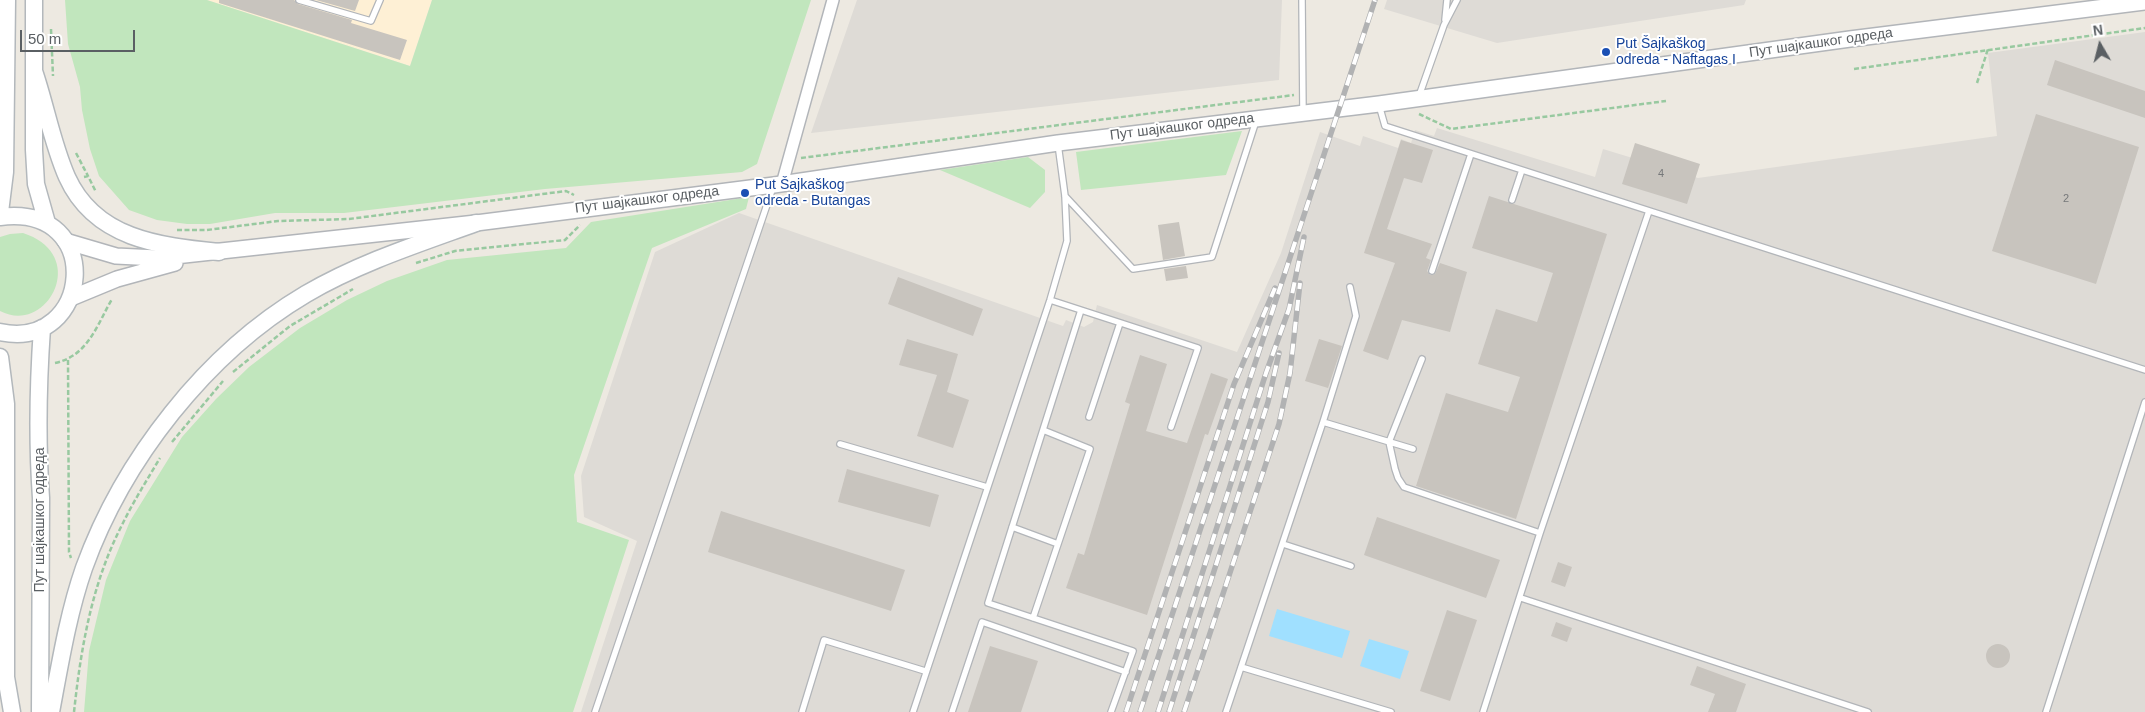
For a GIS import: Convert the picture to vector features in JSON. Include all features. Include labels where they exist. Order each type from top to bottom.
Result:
[{"type":"main road","points":[[0,212],[5,178],[7,0]]},
{"type":"main road","points":[[34,0],[34,150],[36,184],[47,223]]},
{"type":"main road","points":[[34,71],[67,178],[81,200],[93,214],[120,232],[165,246],[218,252]]},
{"type":"main road","points":[[0,217],[18,215],[47,223],[65,241],[72,254],[75,269],[75,284],[70,298],[56,319],[42,328],[27,333],[11,334],[0,332]]},
{"type":"main road","points":[[51,712],[64,648],[84,568],[113,502],[162,426],[188,392],[226,354],[263,323],[304,295],[333,279],[398,251],[476,223]]},
{"type":"main road","name":"Пут шајкашког одреда","points":[[40,712],[41,498],[38,466],[38,400],[42,328]]},
{"type":"main road","points":[[0,357],[6,404],[3,678],[12,712]]},
{"type":"street","points":[[778,184],[788,160],[833,0]]},
{"type":"street","name":"Пут шајкашког одреда","points":[[65,241],[116,256],[157,258],[476,223],[778,184],[1058,143],[1379,104],[1850,39],[2145,2]]},
{"type":"street","name":"Пут шајкашког одреда","points":[[70,298],[117,278],[218,252]]},
{"type":"lane","points":[[299,0],[371,21],[380,0]]},
{"type":"lane","points":[[1302,0],[1303,113]]},
{"type":"lane","points":[[1444,25],[1447,0]]},
{"type":"lane","points":[[1418,98],[1444,25],[1457,0]]},
{"type":"lane","points":[[1379,104],[1385,126],[2145,370]]},
{"type":"lane","points":[[1065,196],[1133,269],[1212,257],[1257,118]]},
{"type":"lane","points":[[912,712],[1050,300],[1067,240],[1065,196],[1058,143]]},
{"type":"lane","points":[[1432,271],[1471,154]]},
{"type":"lane","points":[[1512,200],[1522,170]]},
{"type":"lane","points":[[595,712],[778,184]]},
{"type":"lane","points":[[1483,712],[1521,598],[1540,533],[1649,211]]},
{"type":"lane","points":[[1226,712],[1283,544],[1356,316],[1350,287]]},
{"type":"lane","points":[[1050,300],[1198,348],[1171,427]]},
{"type":"lane","points":[[1081,310],[988,603],[1133,651],[1111,712]]},
{"type":"lane","points":[[1089,416],[1120,322]]},
{"type":"lane","points":[[1422,359],[1389,442],[1398,478],[1404,487],[1540,533]]},
{"type":"lane","points":[[2046,712],[2145,402]]},
{"type":"lane","points":[[1323,422],[1413,449]]},
{"type":"lane","points":[[1033,618],[1090,448],[1043,430]]},
{"type":"lane","points":[[840,444],[987,487]]},
{"type":"lane","points":[[1012,527],[1058,544]]},
{"type":"lane","points":[[1283,544],[1352,566]]},
{"type":"lane","points":[[1521,598],[1868,712]]},
{"type":"lane","points":[[952,712],[982,622],[1126,672]]},
{"type":"lane","points":[[802,712],[824,640],[925,672]]},
{"type":"lane","points":[[1241,667],[1391,712]]},
{"type":"path","points":[[51,20],[53,80]]},
{"type":"path","points":[[1854,69],[2145,28]]},
{"type":"path","points":[[1977,83],[1988,49]]},
{"type":"path","points":[[788,160],[1303,93]]},
{"type":"path","points":[[1410,115],[1420,114],[1451,129],[1666,101]]},
{"type":"path","points":[[74,150],[99,198]]},
{"type":"path","points":[[67,178],[88,176]]},
{"type":"path","points":[[174,230],[207,230],[278,222],[349,219],[566,191],[599,206],[564,240],[455,251],[408,265]]},
{"type":"path","points":[[40,366],[68,360],[86,346],[117,288],[117,278]]},
{"type":"path","points":[[170,444],[228,376],[290,326],[356,287]]},
{"type":"path","points":[[68,360],[69,552],[72,561],[84,568],[102,574]]},
{"type":"path","points":[[74,712],[80,660],[88,617],[102,574],[122,525],[164,451]]},
{"type":"shaded area","points":[[207,0],[432,0],[410,66]]},
{"type":"shaded area","points":[[857,0],[1282,0],[1279,80],[811,133]]},
{"type":"shaded area","points":[[1387,0],[1746,0],[1744,5],[1497,43],[1384,9]]},
{"type":"shaded area","points":[[2145,32],[2145,712],[581,712],[637,541],[584,517],[581,476],[655,252],[739,213],[1063,326],[1066,320],[1084,327],[1093,322],[1097,305],[1237,352],[1281,253],[1320,132],[1360,146],[1363,136],[1398,148],[1401,139],[1411,143],[1415,130],[1434,136],[1437,128],[1595,177],[1603,149],[1698,178],[1997,136],[1988,53]]},
{"type":"green space","points":[[65,0],[207,0],[410,66],[432,0],[811,0],[757,164],[742,172],[545,189],[344,213],[275,213],[210,224],[187,224],[157,220],[129,210],[99,176],[90,149],[82,110],[80,87],[68,44]]},
{"type":"green space","points":[[1242,131],[1226,175],[1081,190],[1076,152]]},
{"type":"green space","points":[[1028,157],[1045,170],[1045,192],[1030,208],[940,170]]},
{"type":"green space","points":[[749,197],[746,209],[652,248],[574,475],[577,522],[629,540],[573,712],[84,712],[89,651],[106,580],[130,521],[182,437],[216,399],[249,367],[300,328],[347,300],[387,281],[447,260],[566,248],[591,222]]},
{"type":"green space","points":[[23,233],[43,244],[55,258],[58,274],[55,290],[46,303],[33,312],[17,316],[0,311],[0,237]]},
{"type":"water","points":[[1277,609],[1350,631],[1342,658],[1269,636]]},
{"type":"water","points":[[1369,639],[1409,651],[1400,679],[1360,666]]},
{"type":"building","points":[[219,0],[294,0],[298,4],[352,20],[351,23],[407,40],[400,60],[219,3]]},
{"type":"building","points":[[316,0],[359,0],[355,11]]},
{"type":"building","points":[[2055,60],[2145,91],[2145,118],[2047,85]]},
{"type":"building","points":[[2036,114],[2139,147],[2096,284],[1992,251]]},
{"type":"building","points":[[1401,140],[1433,150],[1422,183],[1404,178],[1387,229],[1432,244],[1426,258],[1431,260],[1427,271],[1430,275],[1435,274],[1440,263],[1467,272],[1450,332],[1402,320],[1388,360],[1363,351],[1395,263],[1364,253]]},
{"type":"building","points":[[1635,143],[1700,164],[1687,204],[1622,184]]},
{"type":"building","points":[[1489,196],[1607,234],[1516,519],[1416,486],[1446,393],[1508,412],[1520,377],[1478,364],[1496,309],[1537,322],[1553,273],[1472,248]]},
{"type":"building","points":[[1179,222],[1185,256],[1163,260],[1158,225]]},
{"type":"building","points":[[1186,266],[1188,278],[1166,281],[1164,269]]},
{"type":"building","points":[[898,277],[983,309],[973,336],[888,304]]},
{"type":"building","points":[[907,339],[958,354],[947,392],[969,400],[953,448],[917,436],[937,375],[899,365]]},
{"type":"building","points":[[1319,339],[1342,346],[1328,388],[1305,381]]},
{"type":"building","points":[[1140,355],[1167,364],[1146,431],[1187,443],[1211,373],[1228,379],[1208,435],[1205,434],[1147,615],[1066,588],[1078,553],[1084,555],[1130,404],[1125,402]]},
{"type":"building","points":[[847,469],[939,495],[930,527],[838,502]]},
{"type":"building","points":[[721,511],[905,570],[891,611],[708,552]]},
{"type":"building","points":[[1377,517],[1500,560],[1486,598],[1364,555]]},
{"type":"building","points":[[1558,562],[1572,567],[1565,587],[1551,582]]},
{"type":"building","points":[[1447,610],[1477,620],[1450,701],[1420,691]]},
{"type":"building","points":[[1556,622],[1572,628],[1567,642],[1551,636]]},
{"type":"building","points":[[1998,644],[2007,647],[2010,656],[2007,665],[1998,668],[1989,665],[1986,656],[1989,647]]},
{"type":"building","points":[[990,646],[1038,661],[1021,712],[968,712]]},
{"type":"building","points":[[1697,666],[1746,684],[1736,712],[1708,712],[1715,694],[1690,685]]},
{"type":"railway","points":[[1140,712],[1375,0]]},
{"type":"railway","points":[[1158,712],[1266,373],[1289,309],[1304,237]]},
{"type":"railway","points":[[1184,712],[1279,424],[1290,373],[1300,283]]},
{"type":"railway","points":[[1126,712],[1234,384],[1275,288]]},
{"type":"railway","points":[[1169,712],[1268,402],[1279,353]]},
{"type":"place","name":"Put Šajkaškog odreda - Naftagas I","points":[[1606,52]]},
{"type":"place","name":"Put Šajkaškog odreda - Butangas","points":[[745,193]]}]
